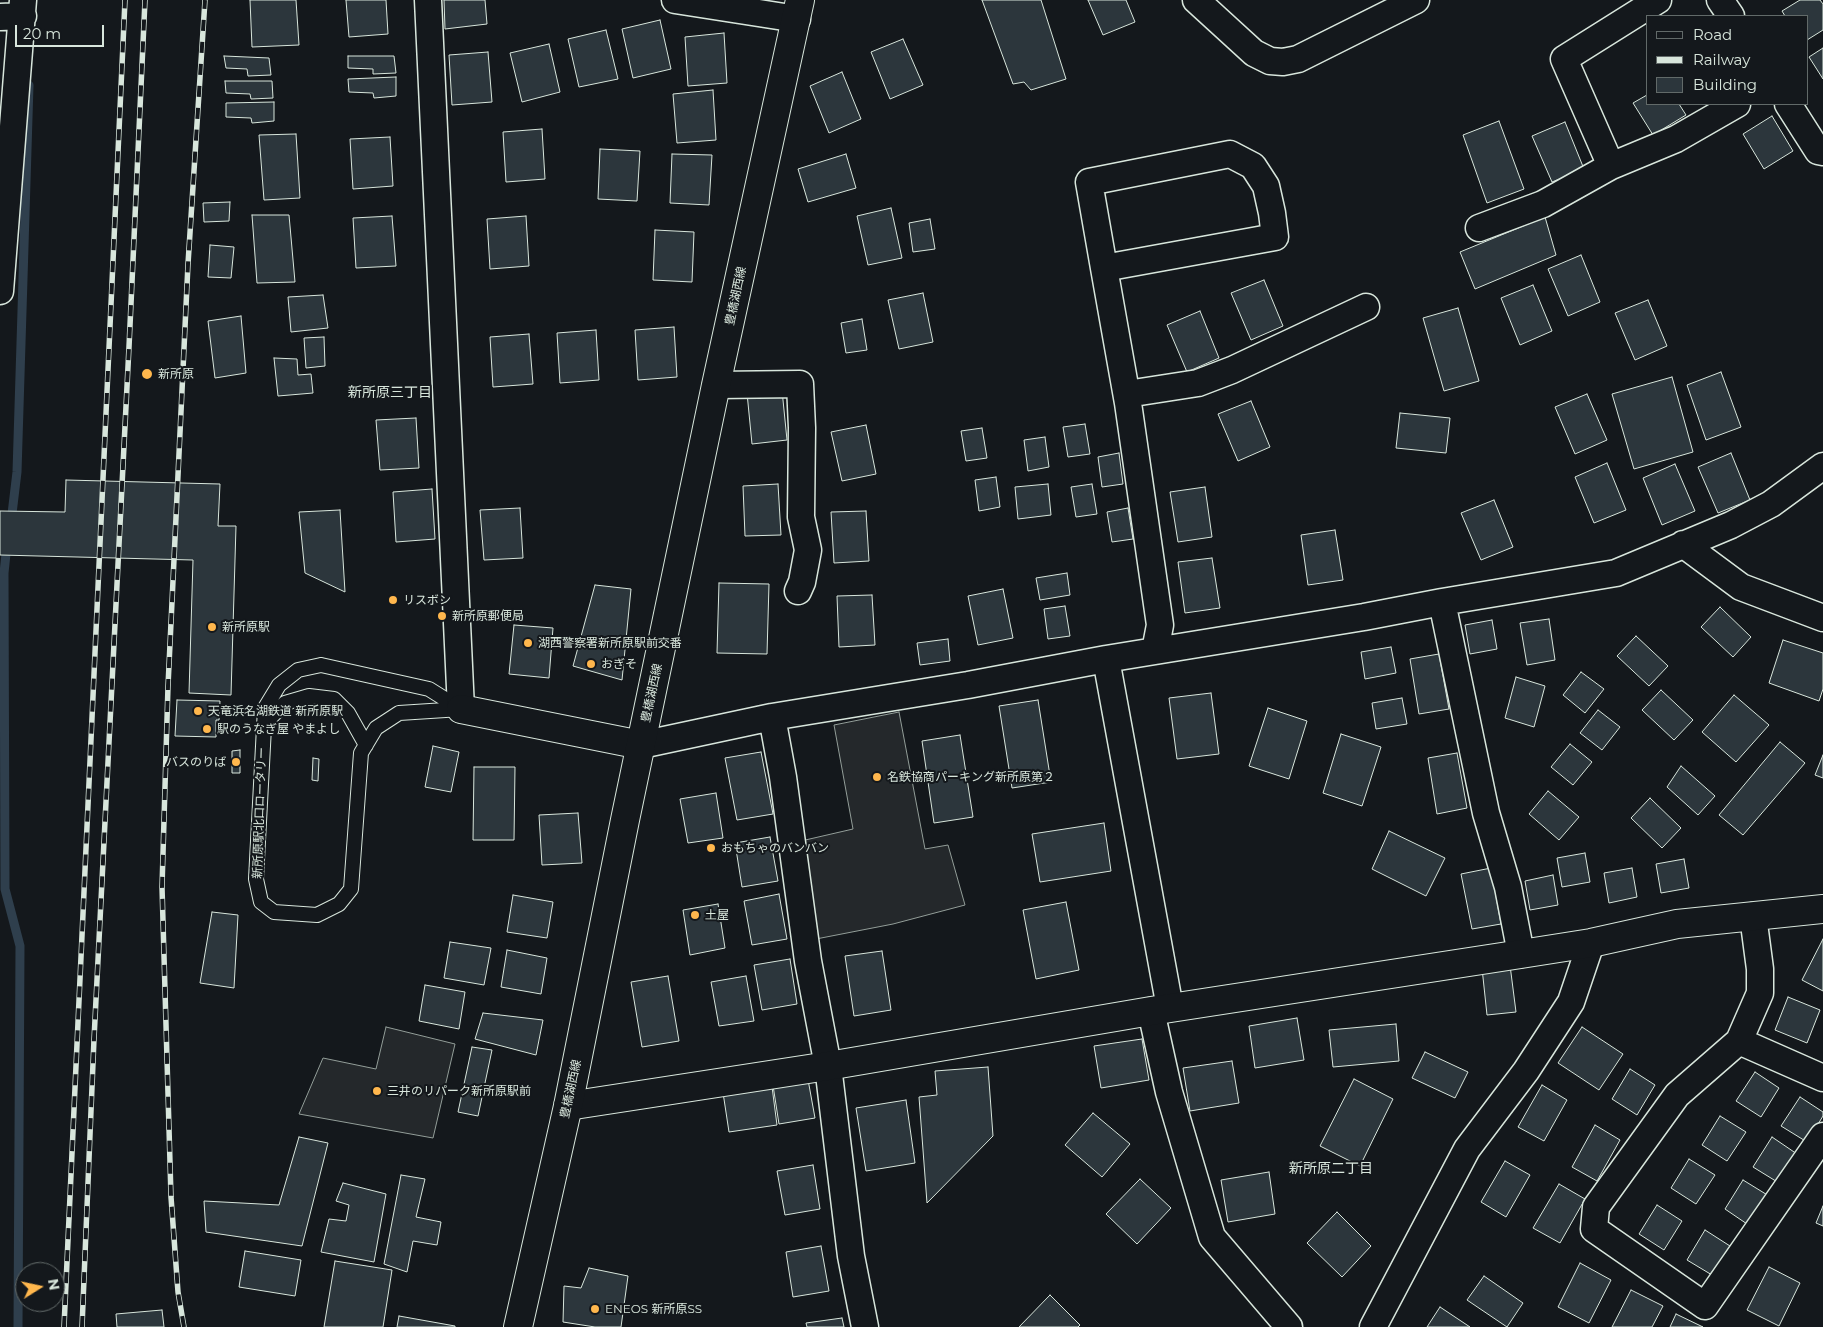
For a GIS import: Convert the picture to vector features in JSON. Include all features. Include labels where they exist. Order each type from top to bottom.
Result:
[{"type":"street","points":[[428,0],[461,709],[641,745],[772,717],[1616,573],[1731,525],[1771,504],[1823,466]]},
{"type":"street","points":[[675,0],[798,10]]},
{"type":"street","points":[[1196,0],[1254,53],[1270,61],[1283,62],[1298,59],[1416,0]]},
{"type":"street","points":[[1611,166],[1564,59],[1658,0]]},
{"type":"street","points":[[1720,0],[1730,15]]},
{"type":"street","name":"豊橋湖西線","points":[[518,1327],[568,1106],[716,385],[798,10]]},
{"type":"street","points":[[0,291],[15,11]]},
{"type":"street","points":[[1479,228],[1543,204],[1611,166],[1676,139],[1736,105]]},
{"type":"street","points":[[1789,105],[1818,151],[1823,152]]},
{"type":"street","points":[[1104,268],[1275,237],[1266,186],[1253,166],[1230,154],[1089,182],[1104,268],[1127,394],[1160,625],[1155,651]]},
{"type":"street","points":[[1127,394],[1198,383],[1232,370],[1366,307]]},
{"type":"street","points":[[716,385],[800,384],[802,428],[801,517],[808,550],[802,582],[798,591]]},
{"type":"street","points":[[1682,544],[1741,587],[1823,618]]},
{"type":"street","points":[[1442,602],[1486,813],[1508,886],[1521,954]]},
{"type":"street","points":[[1106,659],[1161,1009],[1168,1092],[1212,1237],[1289,1327]]},
{"type":"street","points":[[772,717],[783,777],[808,961],[828,1066],[851,1256],[865,1327]]},
{"type":"street","points":[[568,1106],[828,1066],[1161,1009],[1591,943],[1678,924],[1823,909]]},
{"type":"street","points":[[1753,916],[1760,969],[1760,992],[1739,1041],[1677,1095],[1596,1206],[1594,1229],[1705,1306],[1823,1136]]},
{"type":"street","points":[[1373,1327],[1467,1149],[1526,1070],[1571,1002],[1591,943]]},
{"type":"street","points":[[1739,1041],[1823,1078]]},
{"type":"lane","name":"新所原駅北口ロータリー","points":[[321,665],[429,689],[461,709],[399,713],[376,728],[361,753],[351,889],[339,904],[317,915],[274,912],[261,902],[256,879],[264,708],[279,686],[298,670],[321,665]]},
{"type":"lane","points":[[264,724],[285,703],[308,696],[334,699],[348,713],[366,745]]},
{"type":"shaded area","name":"名鉄協商パーキング新所原第２","points":[[899,712],[925,849],[948,845],[965,905],[893,924],[816,939],[801,841],[853,829],[834,725]]},
{"type":"shaded area","name":"三井のリパーク新所原駅前","points":[[386,1027],[455,1044],[433,1138],[299,1114],[323,1058],[376,1069]]},
{"type":"building","points":[[250,0],[296,0],[299,45],[252,47]]},
{"type":"building","points":[[346,0],[386,0],[388,34],[349,37]]},
{"type":"building","points":[[444,0],[485,0],[487,24],[445,29]]},
{"type":"building","points":[[982,0],[1041,0],[1066,79],[1031,90],[1024,82],[1013,84]]},
{"type":"building","points":[[1088,0],[1126,0],[1135,22],[1103,35]]},
{"type":"building","points":[[1800,0],[1820,0],[1823,4],[1823,30],[1808,39],[1808,15],[1784,15],[1782,11]]},
{"type":"building","points":[[660,20],[671,69],[633,78],[622,29]]},
{"type":"building","points":[[606,30],[618,79],[579,87],[568,39]]},
{"type":"building","points":[[724,33],[727,83],[688,86],[685,37]]},
{"type":"building","points":[[903,39],[923,85],[890,99],[871,52]]},
{"type":"building","points":[[549,44],[560,92],[522,102],[510,53]]},
{"type":"building","points":[[1823,48],[1823,79],[1809,57]]},
{"type":"building","points":[[488,52],[492,102],[452,105],[449,55]]},
{"type":"building","points":[[224,56],[269,58],[271,75],[248,76],[247,69],[226,68]]},
{"type":"building","points":[[348,56],[394,56],[396,73],[373,74],[373,69],[348,68]]},
{"type":"building","points":[[842,72],[861,119],[829,133],[810,86]]},
{"type":"building","points":[[396,77],[396,96],[374,98],[373,93],[349,92],[348,79]]},
{"type":"building","points":[[225,81],[272,81],[273,98],[251,99],[250,94],[226,93]]},
{"type":"building","points":[[713,90],[716,140],[677,143],[673,94]]},
{"type":"building","points":[[1646,96],[1646,105],[1680,105],[1686,115],[1653,135],[1633,103]]},
{"type":"building","points":[[274,102],[274,121],[252,123],[251,118],[226,117],[226,103]]},
{"type":"building","points":[[1772,116],[1793,151],[1764,169],[1743,134]]},
{"type":"building","points":[[1499,121],[1524,189],[1487,203],[1463,135]]},
{"type":"building","points":[[1565,122],[1584,169],[1552,182],[1532,136]]},
{"type":"building","points":[[542,129],[545,179],[506,182],[503,132]]},
{"type":"building","points":[[296,134],[300,198],[264,200],[259,135]]},
{"type":"building","points":[[390,137],[393,186],[353,189],[350,139]]},
{"type":"building","points":[[600,149],[640,151],[637,201],[598,199]]},
{"type":"building","points":[[672,154],[712,155],[709,205],[670,203]]},
{"type":"building","points":[[846,154],[856,188],[808,202],[798,169]]},
{"type":"building","points":[[230,202],[229,221],[204,222],[203,203]]},
{"type":"building","points":[[891,208],[902,258],[868,265],[857,216]]},
{"type":"building","points":[[252,215],[289,215],[295,282],[257,283]]},
{"type":"building","points":[[392,216],[396,266],[356,268],[353,218]]},
{"type":"building","points":[[526,216],[529,266],[490,269],[487,219]]},
{"type":"building","points":[[1545,217],[1556,255],[1475,289],[1460,252]]},
{"type":"building","points":[[930,219],[935,249],[913,252],[909,223]]},
{"type":"building","points":[[655,230],[694,232],[692,282],[653,280]]},
{"type":"building","points":[[210,245],[234,247],[231,278],[208,277]]},
{"type":"building","points":[[1581,255],[1600,302],[1568,316],[1548,269]]},
{"type":"building","points":[[1264,280],[1283,326],[1251,340],[1231,293]]},
{"type":"building","points":[[1533,285],[1552,331],[1520,345],[1501,298]]},
{"type":"building","points":[[923,293],[933,342],[899,349],[888,300]]},
{"type":"building","points":[[323,295],[328,328],[291,332],[288,297]]},
{"type":"building","points":[[1648,300],[1667,346],[1635,360],[1615,313]]},
{"type":"building","points":[[1458,308],[1479,381],[1444,391],[1423,318]]},
{"type":"building","points":[[1200,311],[1219,358],[1187,372],[1167,325]]},
{"type":"building","points":[[241,316],[246,373],[215,378],[208,321]]},
{"type":"building","points":[[862,319],[867,350],[846,353],[841,323]]},
{"type":"building","points":[[674,327],[677,377],[638,380],[635,330]]},
{"type":"building","points":[[596,330],[599,380],[560,383],[557,333]]},
{"type":"building","points":[[529,334],[533,384],[493,387],[490,337]]},
{"type":"building","points":[[324,337],[325,366],[306,368],[304,338]]},
{"type":"building","points":[[274,358],[297,359],[298,375],[311,374],[313,393],[278,396]]},
{"type":"building","points":[[1721,372],[1741,427],[1706,440],[1687,385]]},
{"type":"building","points":[[1672,377],[1693,452],[1634,469],[1612,394]]},
{"type":"building","points":[[782,390],[787,440],[752,444],[747,393]]},
{"type":"building","points":[[1587,394],[1607,440],[1575,454],[1555,407]]},
{"type":"building","points":[[1251,401],[1270,447],[1238,461],[1218,414]]},
{"type":"building","points":[[1400,413],[1450,418],[1446,453],[1396,448]]},
{"type":"building","points":[[416,418],[419,468],[380,470],[376,420]]},
{"type":"building","points":[[1085,424],[1090,454],[1068,457],[1063,427]]},
{"type":"building","points":[[866,425],[876,474],[842,481],[831,432]]},
{"type":"building","points":[[982,428],[987,458],[966,461],[961,431]]},
{"type":"building","points":[[1045,437],[1049,467],[1028,471],[1024,440]]},
{"type":"building","points":[[1119,453],[1123,484],[1102,487],[1098,457]]},
{"type":"building","points":[[1731,453],[1750,500],[1718,513],[1698,467]]},
{"type":"building","points":[[1607,463],[1626,510],[1594,523],[1575,477]]},
{"type":"building","points":[[1675,464],[1695,511],[1662,525],[1643,478]]},
{"type":"building","points":[[996,477],[1000,507],[979,511],[975,480]]},
{"type":"building","name":"新所原駅","points":[[66,480],[220,484],[218,526],[236,526],[231,695],[189,693],[193,560],[0,555],[0,511],[65,512]]},
{"type":"building","points":[[778,484],[781,535],[745,536],[743,486]]},
{"type":"building","points":[[1048,484],[1051,515],[1018,519],[1015,487]]},
{"type":"building","points":[[1092,484],[1097,514],[1076,517],[1071,487]]},
{"type":"building","points":[[1205,487],[1212,537],[1178,542],[1170,492]]},
{"type":"building","points":[[432,489],[435,539],[396,542],[393,492]]},
{"type":"building","points":[[1494,500],[1513,547],[1481,560],[1461,513]]},
{"type":"building","points":[[520,508],[523,558],[484,560],[480,510]]},
{"type":"building","points":[[1128,508],[1133,539],[1112,542],[1107,512]]},
{"type":"building","points":[[340,510],[345,592],[305,573],[299,512]]},
{"type":"building","points":[[866,511],[869,561],[834,563],[831,512]]},
{"type":"building","points":[[1335,530],[1343,580],[1308,585],[1301,535]]},
{"type":"building","points":[[1212,558],[1220,608],[1185,613],[1178,562]]},
{"type":"building","points":[[1067,573],[1070,595],[1040,600],[1036,578]]},
{"type":"building","points":[[719,583],[769,584],[767,654],[717,653]]},
{"type":"building","points":[[595,585],[631,589],[622,680],[573,666]]},
{"type":"building","points":[[1003,589],[1013,638],[978,645],[968,596]]},
{"type":"building","points":[[872,595],[875,645],[839,647],[837,596]]},
{"type":"building","points":[[1065,606],[1070,636],[1048,639],[1044,609]]},
{"type":"building","points":[[1720,607],[1751,637],[1733,657],[1701,627]]},
{"type":"building","points":[[1549,619],[1555,660],[1527,665],[1520,623]]},
{"type":"building","points":[[1492,620],[1497,649],[1470,654],[1465,625]]},
{"type":"building","points":[[514,625],[553,628],[549,678],[509,674]]},
{"type":"building","points":[[1636,636],[1668,666],[1649,686],[1617,656]]},
{"type":"building","points":[[948,639],[950,661],[920,665],[917,643]]},
{"type":"building","points":[[1783,640],[1823,653],[1823,689],[1819,701],[1769,683]]},
{"type":"building","points":[[1391,647],[1396,673],[1365,679],[1361,652]]},
{"type":"building","points":[[1439,654],[1449,709],[1419,714],[1410,659]]},
{"type":"building","points":[[1581,672],[1604,689],[1585,713],[1563,695]]},
{"type":"building","points":[[1516,677],[1545,686],[1534,727],[1505,718]]},
{"type":"building","points":[[1661,690],[1693,720],[1674,740],[1642,710]]},
{"type":"building","points":[[1211,693],[1219,754],[1177,759],[1169,698]]},
{"type":"building","points":[[1734,695],[1769,725],[1736,762],[1702,732]]},
{"type":"building","points":[[1402,698],[1407,724],[1376,729],[1372,703]]},
{"type":"building","name":"天竜浜名湖鉄道 新所原駅","points":[[177,700],[220,701],[219,720],[216,720],[216,737],[175,736]]},
{"type":"building","points":[[1038,700],[1051,782],[1012,788],[999,706]]},
{"type":"building","points":[[1268,708],[1307,721],[1289,779],[1249,766]]},
{"type":"building","points":[[1598,710],[1620,727],[1602,750],[1580,733]]},
{"type":"building","points":[[1341,734],[1381,747],[1362,806],[1323,793]]},
{"type":"building","points":[[960,735],[973,817],[934,823],[922,741]]},
{"type":"building","points":[[1780,742],[1805,763],[1743,835],[1719,815]]},
{"type":"building","points":[[1570,744],[1592,762],[1573,785],[1551,767]]},
{"type":"building","points":[[433,746],[459,752],[451,792],[425,787]]},
{"type":"building","name":"バスのりば","points":[[240,750],[240,773],[232,773],[232,751]]},
{"type":"building","points":[[761,752],[773,814],[737,820],[725,758]]},
{"type":"building","points":[[1457,753],[1467,808],[1437,814],[1428,758]]},
{"type":"building","points":[[1823,755],[1823,778],[1815,775]]},
{"type":"building","points":[[313,758],[319,759],[318,781],[312,780]]},
{"type":"building","points":[[1681,766],[1715,796],[1698,815],[1667,787]]},
{"type":"building","points":[[474,767],[515,767],[514,840],[473,840]]},
{"type":"building","points":[[1548,791],[1579,817],[1559,840],[1529,814]]},
{"type":"building","points":[[716,793],[723,838],[688,843],[680,799]]},
{"type":"building","points":[[1650,798],[1681,828],[1662,848],[1631,818]]},
{"type":"building","points":[[578,813],[582,863],[542,865],[539,815]]},
{"type":"building","points":[[1104,823],[1111,871],[1040,882],[1032,834]]},
{"type":"building","points":[[1389,831],[1445,858],[1426,896],[1372,869]]},
{"type":"building","points":[[770,837],[778,881],[742,887],[735,843]]},
{"type":"building","points":[[1585,853],[1590,882],[1562,887],[1557,858]]},
{"type":"building","points":[[1684,859],[1689,888],[1661,893],[1656,864]]},
{"type":"building","points":[[1491,868],[1501,924],[1472,929],[1461,874]]},
{"type":"building","points":[[1632,868],[1637,897],[1609,903],[1604,873]]},
{"type":"building","points":[[1553,875],[1558,905],[1530,910],[1525,881]]},
{"type":"building","points":[[779,894],[787,939],[752,945],[744,901]]},
{"type":"building","points":[[513,895],[553,902],[547,938],[507,932]]},
{"type":"building","points":[[1066,902],[1079,970],[1036,979],[1023,910]]},
{"type":"building","points":[[718,904],[725,948],[690,955],[683,910]]},
{"type":"building","points":[[212,912],[238,915],[234,988],[200,983]]},
{"type":"building","points":[[1823,939],[1823,991],[1802,980]]},
{"type":"building","points":[[450,942],[491,948],[484,985],[444,978]]},
{"type":"building","points":[[507,950],[547,958],[541,994],[501,987]]},
{"type":"building","points":[[882,951],[891,1010],[854,1016],[845,956]]},
{"type":"building","points":[[790,959],[797,1004],[762,1010],[754,965]]},
{"type":"building","points":[[1510,965],[1516,1012],[1487,1015],[1482,968]]},
{"type":"building","points":[[668,976],[679,1041],[642,1047],[631,982]]},
{"type":"building","points":[[746,976],[754,1021],[719,1026],[711,982]]},
{"type":"building","points":[[425,985],[465,992],[459,1029],[419,1021]]},
{"type":"building","points":[[1788,997],[1820,1010],[1807,1043],[1775,1030]]},
{"type":"building","points":[[483,1013],[543,1020],[536,1055],[475,1039]]},
{"type":"building","points":[[1297,1018],[1304,1060],[1255,1068],[1249,1026]]},
{"type":"building","points":[[1396,1024],[1399,1061],[1333,1067],[1329,1030]]},
{"type":"building","points":[[1582,1027],[1623,1054],[1599,1090],[1558,1063]]},
{"type":"building","points":[[1142,1039],[1149,1080],[1101,1088],[1094,1046]]},
{"type":"building","points":[[472,1047],[492,1050],[478,1116],[458,1112]]},
{"type":"building","points":[[1425,1052],[1468,1072],[1455,1098],[1412,1078]]},
{"type":"building","points":[[1232,1061],[1239,1103],[1190,1111],[1183,1068]]},
{"type":"building","points":[[988,1067],[993,1136],[927,1203],[919,1097],[937,1095],[935,1071]]},
{"type":"building","points":[[1630,1069],[1655,1085],[1637,1115],[1612,1099]]},
{"type":"building","points":[[1755,1072],[1779,1088],[1761,1117],[1736,1101]]},
{"type":"building","points":[[807,1074],[815,1118],[779,1124],[772,1079]]},
{"type":"building","points":[[771,1079],[777,1125],[729,1132],[722,1086]]},
{"type":"building","points":[[1354,1079],[1393,1099],[1360,1166],[1320,1146]]},
{"type":"building","points":[[1542,1085],[1567,1100],[1544,1141],[1518,1127]]},
{"type":"building","points":[[1800,1097],[1823,1112],[1823,1116],[1807,1142],[1781,1126]]},
{"type":"building","points":[[906,1100],[915,1163],[866,1171],[856,1108]]},
{"type":"building","points":[[1093,1113],[1130,1144],[1102,1177],[1065,1145]]},
{"type":"building","points":[[1720,1116],[1746,1132],[1727,1161],[1702,1145]]},
{"type":"building","points":[[1595,1125],[1620,1140],[1597,1181],[1572,1167]]},
{"type":"building","points":[[299,1137],[328,1143],[302,1246],[206,1232],[204,1201],[279,1205]]},
{"type":"building","points":[[1772,1137],[1797,1154],[1779,1183],[1753,1167]]},
{"type":"building","points":[[1689,1159],[1715,1175],[1696,1204],[1671,1188]]},
{"type":"building","points":[[1505,1161],[1530,1175],[1506,1217],[1481,1202]]},
{"type":"building","points":[[813,1165],[820,1209],[785,1215],[777,1171]]},
{"type":"building","points":[[1269,1172],[1275,1214],[1228,1222],[1221,1180]]},
{"type":"building","points":[[401,1175],[425,1179],[416,1217],[441,1222],[437,1245],[413,1241],[407,1272],[384,1264]]},
{"type":"building","points":[[1140,1179],[1171,1208],[1137,1244],[1106,1214]]},
{"type":"building","points":[[1743,1180],[1769,1196],[1750,1226],[1725,1209]]},
{"type":"building","points":[[343,1183],[386,1194],[374,1262],[321,1252],[329,1219],[346,1221],[349,1205],[336,1201]]},
{"type":"building","points":[[1559,1184],[1585,1199],[1560,1243],[1533,1228]]},
{"type":"building","points":[[1657,1205],[1682,1221],[1664,1250],[1639,1234]]},
{"type":"building","points":[[1823,1206],[1823,1226],[1816,1223]]},
{"type":"building","points":[[1337,1212],[1371,1246],[1342,1277],[1307,1243]]},
{"type":"building","points":[[1705,1230],[1730,1246],[1712,1275],[1687,1260]]},
{"type":"building","points":[[821,1246],[829,1291],[793,1297],[786,1252]]},
{"type":"building","points":[[245,1251],[301,1260],[295,1296],[239,1287]]},
{"type":"building","points":[[335,1261],[392,1270],[383,1327],[324,1327]]},
{"type":"building","points":[[1580,1263],[1611,1280],[1589,1323],[1558,1307]]},
{"type":"building","points":[[1769,1267],[1800,1283],[1779,1326],[1747,1310]]},
{"type":"building","points":[[589,1268],[628,1276],[621,1327],[595,1327],[563,1322],[564,1286],[581,1288]]},
{"type":"building","points":[[1484,1276],[1523,1303],[1507,1327],[1467,1300]]},
{"type":"building","points":[[1631,1290],[1663,1306],[1652,1327],[1612,1327]]},
{"type":"building","points":[[1050,1295],[1080,1325],[1078,1327],[1019,1327]]},
{"type":"building","points":[[1440,1307],[1470,1327],[1427,1327]]},
{"type":"building","points":[[162,1310],[164,1327],[117,1327],[116,1314]]},
{"type":"building","points":[[1676,1314],[1703,1327],[1670,1327]]},
{"type":"building","points":[[399,1316],[455,1326],[455,1327],[397,1327]]},
{"type":"building","points":[[842,1318],[844,1327],[807,1327],[806,1323]]},
{"type":"waterway","points":[[11,522],[17,472],[29,85]]},
{"type":"waterway","points":[[7,544],[4,573],[5,889],[20,946],[18,1327]]},
{"type":"railway","points":[[64,1327],[125,0]]},
{"type":"railway","points":[[82,1327],[94,1039],[145,0]]},
{"type":"railway","points":[[184,1327],[178,1292],[171,1197],[162,887],[168,686],[188,264],[205,0]]},
{"type":"place","name":"新所原","points":[[147,374]]},
{"type":"place","name":"リスボン","points":[[393,600]]},
{"type":"place","name":"新所原郵便局","points":[[442,616]]},
{"type":"place","name":"新所原駅","points":[[212,627]]},
{"type":"place","name":"湖西警察署新所原駅前交番","points":[[528,643]]},
{"type":"place","name":"おぎそ","points":[[591,664]]},
{"type":"place","name":"天竜浜名湖鉄道 新所原駅","points":[[198,711]]},
{"type":"place","name":"駅のうなぎ屋 やまよし","points":[[207,729]]},
{"type":"place","name":"バスのりば","points":[[236,762]]},
{"type":"place","name":"名鉄協商パーキング新所原第２","points":[[877,777]]},
{"type":"place","name":"おもちゃのバンバン","points":[[711,848]]},
{"type":"place","name":"土屋","points":[[695,915]]},
{"type":"place","name":"三井のリパーク新所原駅前","points":[[377,1091]]},
{"type":"place","name":"ENEOS 新所原SS","points":[[595,1309]]},
{"type":"district","name":"新所原三丁目","points":[[390,393]]},
{"type":"district","name":"新所原二丁目","points":[[1331,1169]]}]
